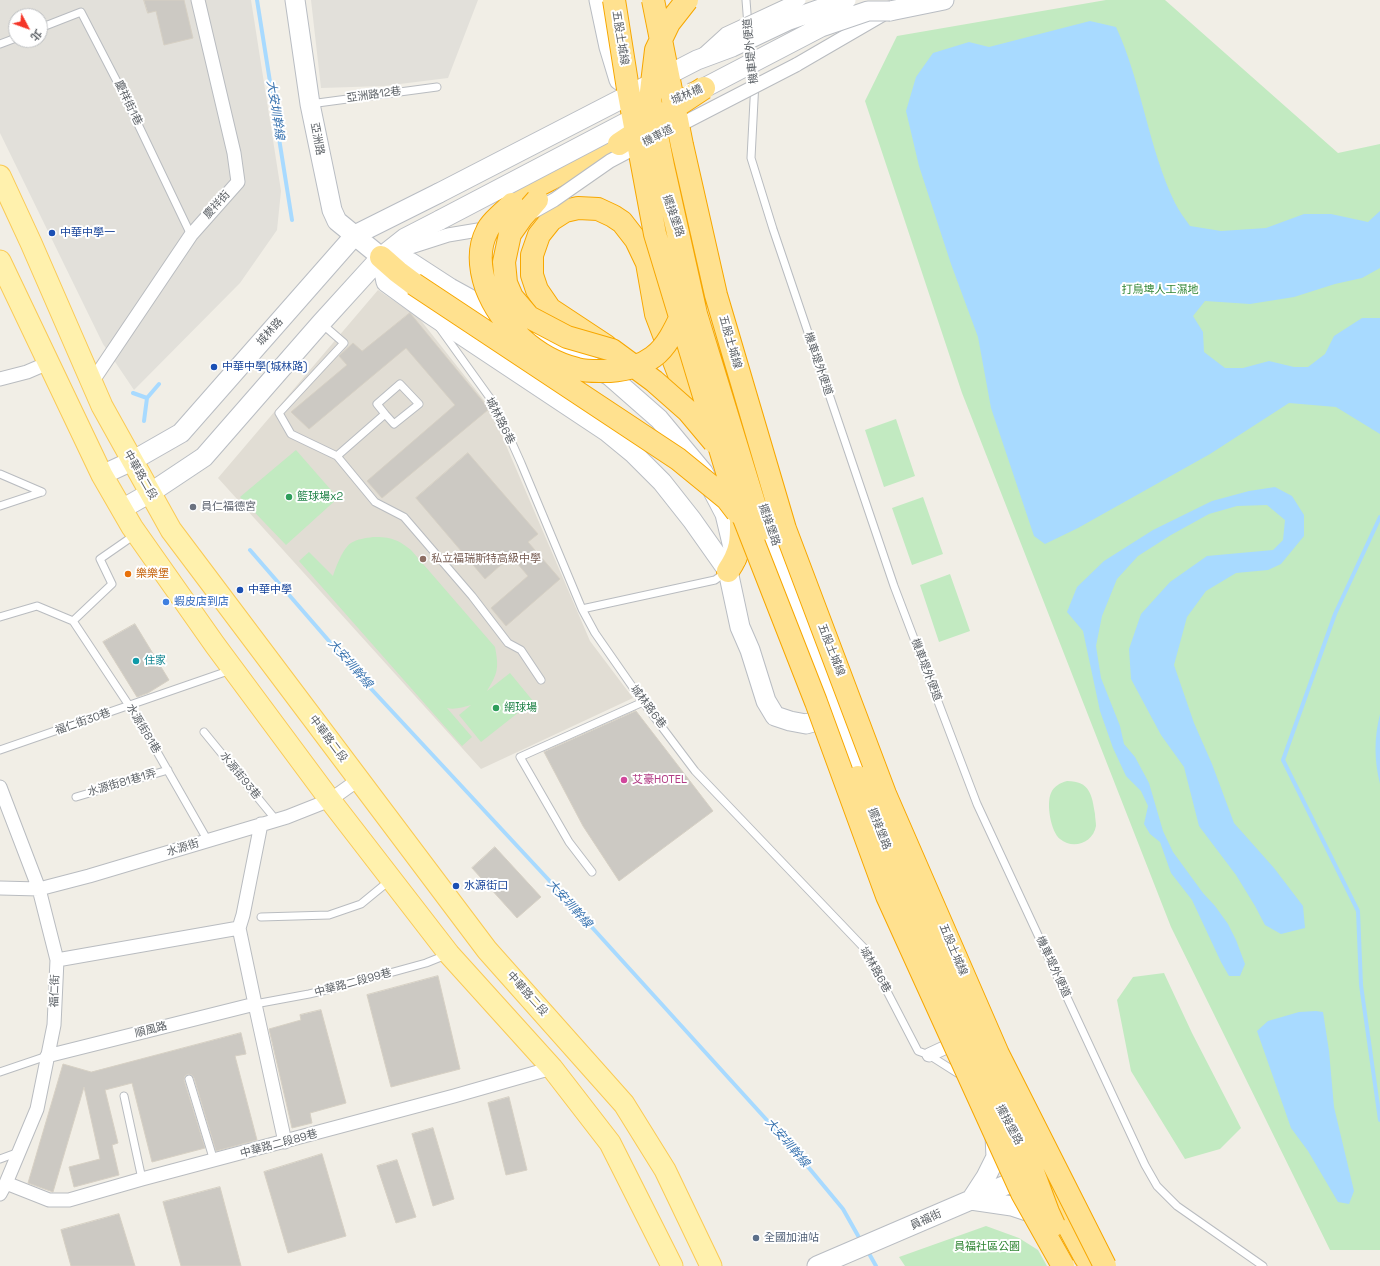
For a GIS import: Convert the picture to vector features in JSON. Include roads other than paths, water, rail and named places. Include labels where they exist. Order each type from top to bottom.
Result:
[{"type":"highway","name":"五股土城線","points":[[614,0],[628,89],[655,234],[731,485],[816,702],[887,896],[1022,1194],[1063,1266]]},
{"type":"highway","points":[[619,144],[537,186],[512,204],[487,230],[480,253],[481,273],[490,296],[501,316],[514,332],[557,363],[596,372],[637,366],[654,357],[670,339],[684,312],[683,281],[656,168],[629,0]]},
{"type":"highway","name":"五股土城線","points":[[653,0],[682,145],[716,294],[785,529],[885,794],[998,1054],[1105,1266]]},
{"type":"highway","points":[[687,0],[669,23],[656,50],[650,100],[696,314],[816,702]]},
{"type":"highway","points":[[612,350],[567,337],[529,317],[512,297],[506,283],[504,262],[510,234],[537,200],[704,88]]},
{"type":"highway","points":[[732,565],[741,542],[741,510],[685,390],[656,314],[647,263],[636,240],[622,222],[613,216],[598,209],[578,208],[565,211],[551,220],[539,235],[532,255],[532,275],[537,290],[550,309],[654,380],[688,411],[724,455],[758,513],[852,763],[1032,1167],[1048,1212],[1074,1266]]},
{"type":"highway","points":[[380,257],[414,284],[678,459],[727,499],[757,536],[779,571]]},
{"type":"highway","points":[[1032,1167],[1057,1205],[1091,1266]]},
{"type":"main road","name":"中華路二段","points":[[0,176],[102,406],[171,530],[487,950],[624,1104],[665,1170],[711,1266]]},
{"type":"main road","points":[[0,261],[102,475],[137,534],[233,670],[330,800],[449,954],[552,1068],[610,1143],[672,1266]]},
{"type":"street","name":"慶祥街","points":[[92,382],[191,235],[238,182],[234,153],[198,0]]},
{"type":"street","name":"亞洲路","points":[[295,0],[310,104],[332,210],[338,221],[380,257]]},
{"type":"street","name":"擺接堡路","points":[[599,0],[609,47],[627,110],[649,205],[694,328],[717,374],[835,716],[889,855],[940,976],[968,1037],[991,1097],[1032,1167],[1084,1266]]},
{"type":"street","points":[[697,60],[726,34],[799,0]]},
{"type":"street","points":[[697,60],[732,47],[789,20],[846,0]]},
{"type":"street","name":"城林橋","points":[[380,257],[405,238],[639,115],[704,88],[821,27],[868,11],[890,11],[944,0]]},
{"type":"street","name":"機車道","points":[[526,215],[554,200],[610,161],[796,65],[890,11]]},
{"type":"street","name":"城林路","points":[[102,475],[132,461],[181,433],[355,235],[697,60]]},
{"type":"street","points":[[122,509],[150,493],[204,457],[380,257],[448,235],[478,230]]},
{"type":"street","points":[[380,257],[386,282],[430,314],[606,431],[634,454],[662,482],[692,520],[732,565]]},
{"type":"street","points":[[380,257],[410,262],[450,288],[610,376],[659,419],[703,472],[724,514],[732,565],[749,623],[750,650],[766,701],[775,716],[790,721],[806,724],[835,716]]},
{"type":"street","points":[[0,379],[27,372],[48,363]]},
{"type":"street","name":"水源街","points":[[0,888],[39,889],[90,876],[208,841],[276,820],[330,800],[358,780]]},
{"type":"street","name":"福仁街","points":[[0,787],[39,889],[57,960],[54,1025],[37,1109],[3,1189]]},
{"type":"street","points":[[261,824],[246,903],[239,928],[285,1142]]},
{"type":"street","points":[[57,960],[239,928]]},
{"type":"street","name":"順風路","points":[[47,1056],[255,1004]]},
{"type":"street","points":[[929,1055],[968,1037]]},
{"type":"street","name":"中華路二段89巷","points":[[3,1189],[49,1200],[69,1200],[142,1179],[447,1098],[552,1068]]},
{"type":"street","points":[[991,1097],[996,1157],[986,1177],[971,1200],[1012,1206],[1046,1217],[1063,1227]]},
{"type":"street","name":"員福街","points":[[817,1266],[971,1200],[1032,1167]]},
{"type":"lane","name":"機車堤外便道","points":[[746,0],[755,81],[751,158],[775,236],[892,578],[977,804],[1142,1158],[1157,1186],[1177,1206],[1263,1266]]},
{"type":"lane","name":"慶祥街1巷","points":[[48,25],[80,12],[125,97],[191,235]]},
{"type":"lane","name":"亞洲路12巷","points":[[310,104],[437,87]]},
{"type":"lane","name":"城林路6巷","points":[[430,314],[495,405],[522,464],[582,609],[595,633],[643,702],[695,771],[865,949],[918,1051],[929,1055],[961,1075],[991,1097]]},
{"type":"lane","points":[[321,323],[344,343],[279,412],[291,434],[337,456],[375,502],[404,517],[472,596],[508,643],[521,650],[541,680]]},
{"type":"lane","points":[[400,384],[419,404],[394,424],[385,414],[377,404],[400,384]]},
{"type":"lane","points":[[337,456],[385,414]]},
{"type":"lane","points":[[0,474],[42,492],[0,506]]},
{"type":"lane","points":[[0,617],[37,606],[73,621],[112,584],[100,559],[137,534]]},
{"type":"lane","points":[[582,609],[715,580],[732,565]]},
{"type":"lane","name":"水源街81巷","points":[[73,621],[130,706],[208,841]]},
{"type":"lane","name":"福仁街30巷","points":[[0,750],[233,670]]},
{"type":"lane","points":[[592,872],[569,842],[520,757],[643,702]]},
{"type":"lane","name":"水源街93巷","points":[[204,732],[276,820]]},
{"type":"lane","name":"水源街81巷1弄","points":[[76,796],[168,770]]},
{"type":"lane","points":[[261,917],[329,915],[361,904],[391,879]]},
{"type":"lane","name":"中華路二段99巷","points":[[255,1004],[336,988],[426,963],[449,954]]},
{"type":"lane","points":[[0,1072],[47,1056]]},
{"type":"lane","points":[[189,1079],[214,1161]]},
{"type":"lane","points":[[124,1096],[142,1179]]},
{"type":"lane","points":[[0,1159],[19,1152]]},
{"type":"water","points":[[1090,21],[1116,27],[1125,48],[1158,160],[1166,182],[1177,206],[1190,226],[1221,231],[1266,228],[1304,214],[1331,214],[1368,222],[1380,211],[1380,268],[1362,278],[1335,284],[1294,297],[1250,304],[1205,301],[1193,316],[1203,332],[1204,352],[1225,368],[1243,368],[1269,361],[1294,367],[1308,367],[1325,354],[1334,336],[1362,318],[1380,318],[1380,434],[1336,407],[1289,403],[1210,454],[1078,528],[1045,544],[1034,536],[991,408],[978,337],[951,264],[919,166],[906,111],[916,77],[933,53],[969,42],[989,47]]},
{"type":"water","points":[[1275,487],[1292,496],[1304,515],[1304,536],[1281,564],[1268,570],[1236,573],[1206,591],[1187,617],[1174,665],[1194,723],[1212,764],[1234,823],[1274,868],[1303,906],[1305,928],[1281,934],[1265,925],[1236,875],[1199,826],[1184,767],[1161,735],[1131,679],[1129,649],[1141,614],[1170,582],[1207,556],[1273,550],[1283,540],[1285,520],[1267,505],[1237,506],[1209,514],[1171,535],[1138,556],[1117,579],[1102,616],[1096,646],[1101,678],[1120,726],[1124,744],[1135,757],[1149,783],[1163,831],[1173,852],[1228,924],[1236,940],[1245,964],[1240,976],[1229,976],[1192,900],[1171,873],[1160,842],[1150,834],[1144,824],[1148,806],[1141,791],[1126,776],[1113,748],[1100,711],[1083,631],[1067,612],[1077,587],[1104,561],[1153,530],[1212,501],[1249,491]]},
{"type":"water","points":[[1380,714],[1380,784],[1376,749]]},
{"type":"water","points":[[1299,1012],[1323,1012],[1329,1051],[1334,1107],[1354,1191],[1349,1204],[1338,1202],[1308,1151],[1291,1128],[1257,1031],[1268,1021]]},
{"type":"waterway","name":"大安圳幹線","points":[[257,0],[292,220]]},
{"type":"waterway","name":"大安圳幹線","points":[[144,421],[147,398],[159,384]]},
{"type":"waterway","points":[[133,393],[147,398]]},
{"type":"waterway","points":[[1380,517],[1335,614],[1283,760],[1358,911],[1361,985],[1380,1120]]},
{"type":"waterway","name":"大安圳幹線","points":[[250,550],[362,679],[559,891],[794,1150],[843,1209],[861,1241]]},
{"type":"waterway","name":"大安圳幹線","points":[[867,1250],[876,1266]]},
{"type":"place","name":"中華中學一","points":[[52,233]]},
{"type":"place","name":"中華中學(城林路)","points":[[214,367]]},
{"type":"place","name":"籃球場x2","points":[[289,497]]},
{"type":"place","name":"員仁福德宮","points":[[193,507]]},
{"type":"place","name":"私立福瑞斯特高級中學","points":[[423,559]]},
{"type":"place","name":"樂樂堡","points":[[128,574]]},
{"type":"place","name":"中華中學","points":[[240,590]]},
{"type":"place","name":"蝦皮店到店","points":[[166,602]]},
{"type":"place","name":"住家","points":[[136,661]]},
{"type":"place","name":"網球場","points":[[496,708]]},
{"type":"place","name":"艾豪HOTEL","points":[[624,780]]},
{"type":"place","name":"水源街口","points":[[456,886]]},
{"type":"place","name":"全國加油站","points":[[756,1238]]},
{"type":"park label","name":"打鳥埤人工濕地","points":[[1160,290]]},
{"type":"park label","name":"員福社區公園","points":[[987,1247]]}]
